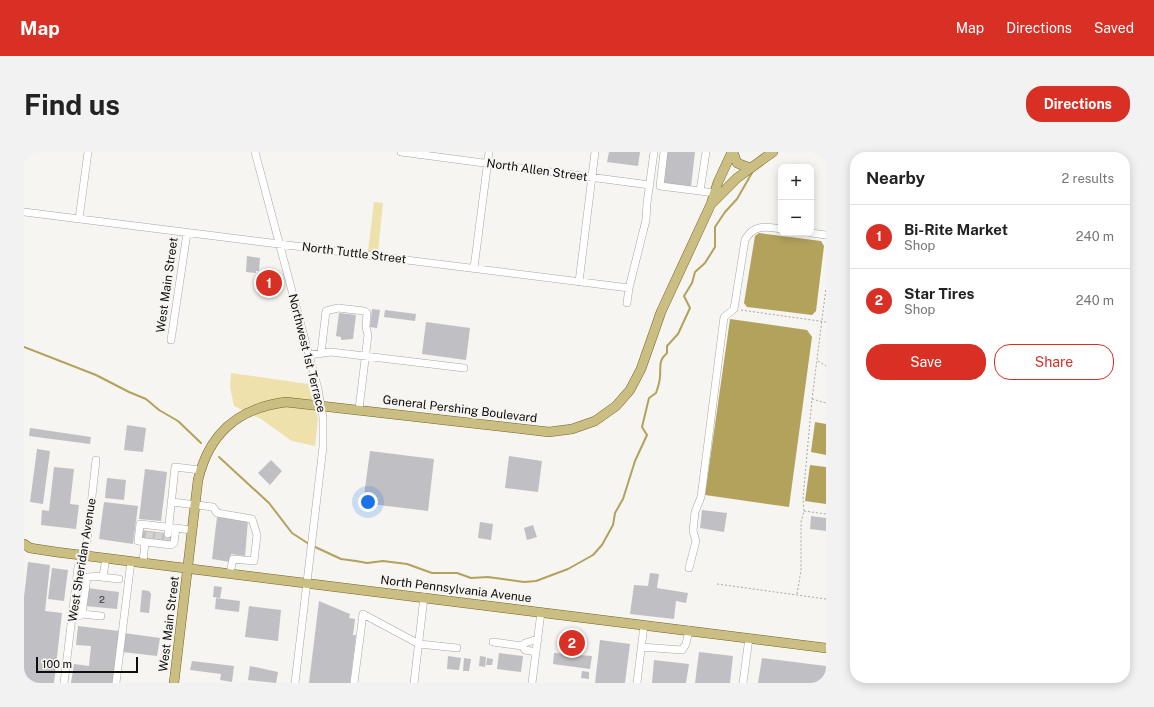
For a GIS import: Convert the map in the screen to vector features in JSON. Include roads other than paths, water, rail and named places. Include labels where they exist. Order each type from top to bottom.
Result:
[{"type":"main road","points":[[733,152],[737,163],[750,168]]},
{"type":"main road","name":"General Pershing Boulevard","points":[[188,568],[200,470],[208,451],[220,433],[248,411],[260,406],[286,402],[321,405],[549,432],[572,429],[595,421],[616,406],[636,380],[660,312],[711,204],[718,182],[733,152]]},
{"type":"main road","name":"General Pershing Boulevard","points":[[711,204],[737,178],[770,154]]},
{"type":"main road","name":"North Pennsylvania Avenue","points":[[26,547],[826,648]]},
{"type":"main road","name":"West Main Street","points":[[174,683],[188,568]]},
{"type":"street","points":[[79,219],[88,152]]},
{"type":"street","name":"Northwest 1st Terrace","points":[[256,152],[309,355],[321,405],[324,433],[295,683]]},
{"type":"street","name":"North Allen Street","points":[[401,152],[650,185]]},
{"type":"street","points":[[474,268],[488,152]]},
{"type":"street","points":[[579,282],[596,152]]},
{"type":"street","points":[[627,303],[629,288],[646,220],[654,152]]},
{"type":"street","points":[[664,152],[660,186],[714,193]]},
{"type":"street","points":[[700,192],[706,152]]},
{"type":"street","name":"North Tuttle Street","points":[[24,212],[629,288]]},
{"type":"street","points":[[689,568],[696,541],[693,531],[695,512],[701,497],[724,317],[734,308],[745,240],[749,233],[756,228],[778,229]]},
{"type":"street","name":"West Main Street","points":[[171,340],[187,233]]},
{"type":"street","points":[[814,233],[826,235]]},
{"type":"street","points":[[321,353],[326,310],[338,308],[364,311],[367,313],[366,327],[368,335],[359,409]]},
{"type":"street","points":[[309,355],[321,353],[464,368]]},
{"type":"street","name":"West Sheridan Avenue","points":[[64,683],[78,567],[87,541],[96,460]]},
{"type":"street","points":[[169,535],[175,467],[200,470]]},
{"type":"street","points":[[172,502],[213,506],[217,512],[252,519],[257,535],[254,561],[232,559],[230,573]]},
{"type":"street","points":[[149,536],[169,535],[192,530]]},
{"type":"street","points":[[149,536],[169,535]]},
{"type":"street","points":[[143,562],[149,536]]},
{"type":"street","points":[[101,577],[104,574],[106,558]]},
{"type":"street","points":[[116,683],[131,561]]},
{"type":"street","points":[[82,614],[87,577],[118,579]]},
{"type":"street","points":[[414,683],[424,597]]},
{"type":"street","points":[[532,683],[541,612]]},
{"type":"street","points":[[72,614],[79,616],[82,614],[101,616]]},
{"type":"street","points":[[354,683],[363,614],[418,644],[457,648]]},
{"type":"street","points":[[637,683],[644,625]]},
{"type":"street","points":[[641,647],[682,650],[686,644],[689,630]]},
{"type":"street","points":[[743,683],[749,638]]},
{"type":"street","points":[[522,646],[525,643],[538,639]]},
{"type":"street","points":[[493,642],[522,646],[525,650],[536,652]]},
{"type":"waterway","points":[[313,546],[341,559],[367,563],[383,561],[407,564],[432,573],[457,573],[471,578],[488,577],[524,582],[536,581],[568,569],[593,555],[602,545],[613,525],[615,513],[623,499],[635,461],[647,435],[642,427],[649,398],[656,393],[659,384],[661,361],[667,353],[667,346],[678,334],[690,308],[684,296],[692,283],[695,272],[705,263],[715,247],[715,227],[725,212],[737,199],[753,171]]},
{"type":"waterway","points":[[24,347],[96,375],[146,399],[159,410],[178,421],[201,443]]},
{"type":"waterway","points":[[219,457],[269,503],[292,533],[309,544]]},
{"type":"tunnel","points":[[149,539],[150,532]]},
{"type":"tunnel","points":[[158,540],[159,533]]},
{"type":"tunnel","points":[[167,541],[168,534]]},
{"type":"place","name":"Bi-Rite Market","points":[[269,283]]},
{"type":"place","name":"Star Tires","points":[[572,643]]}]
